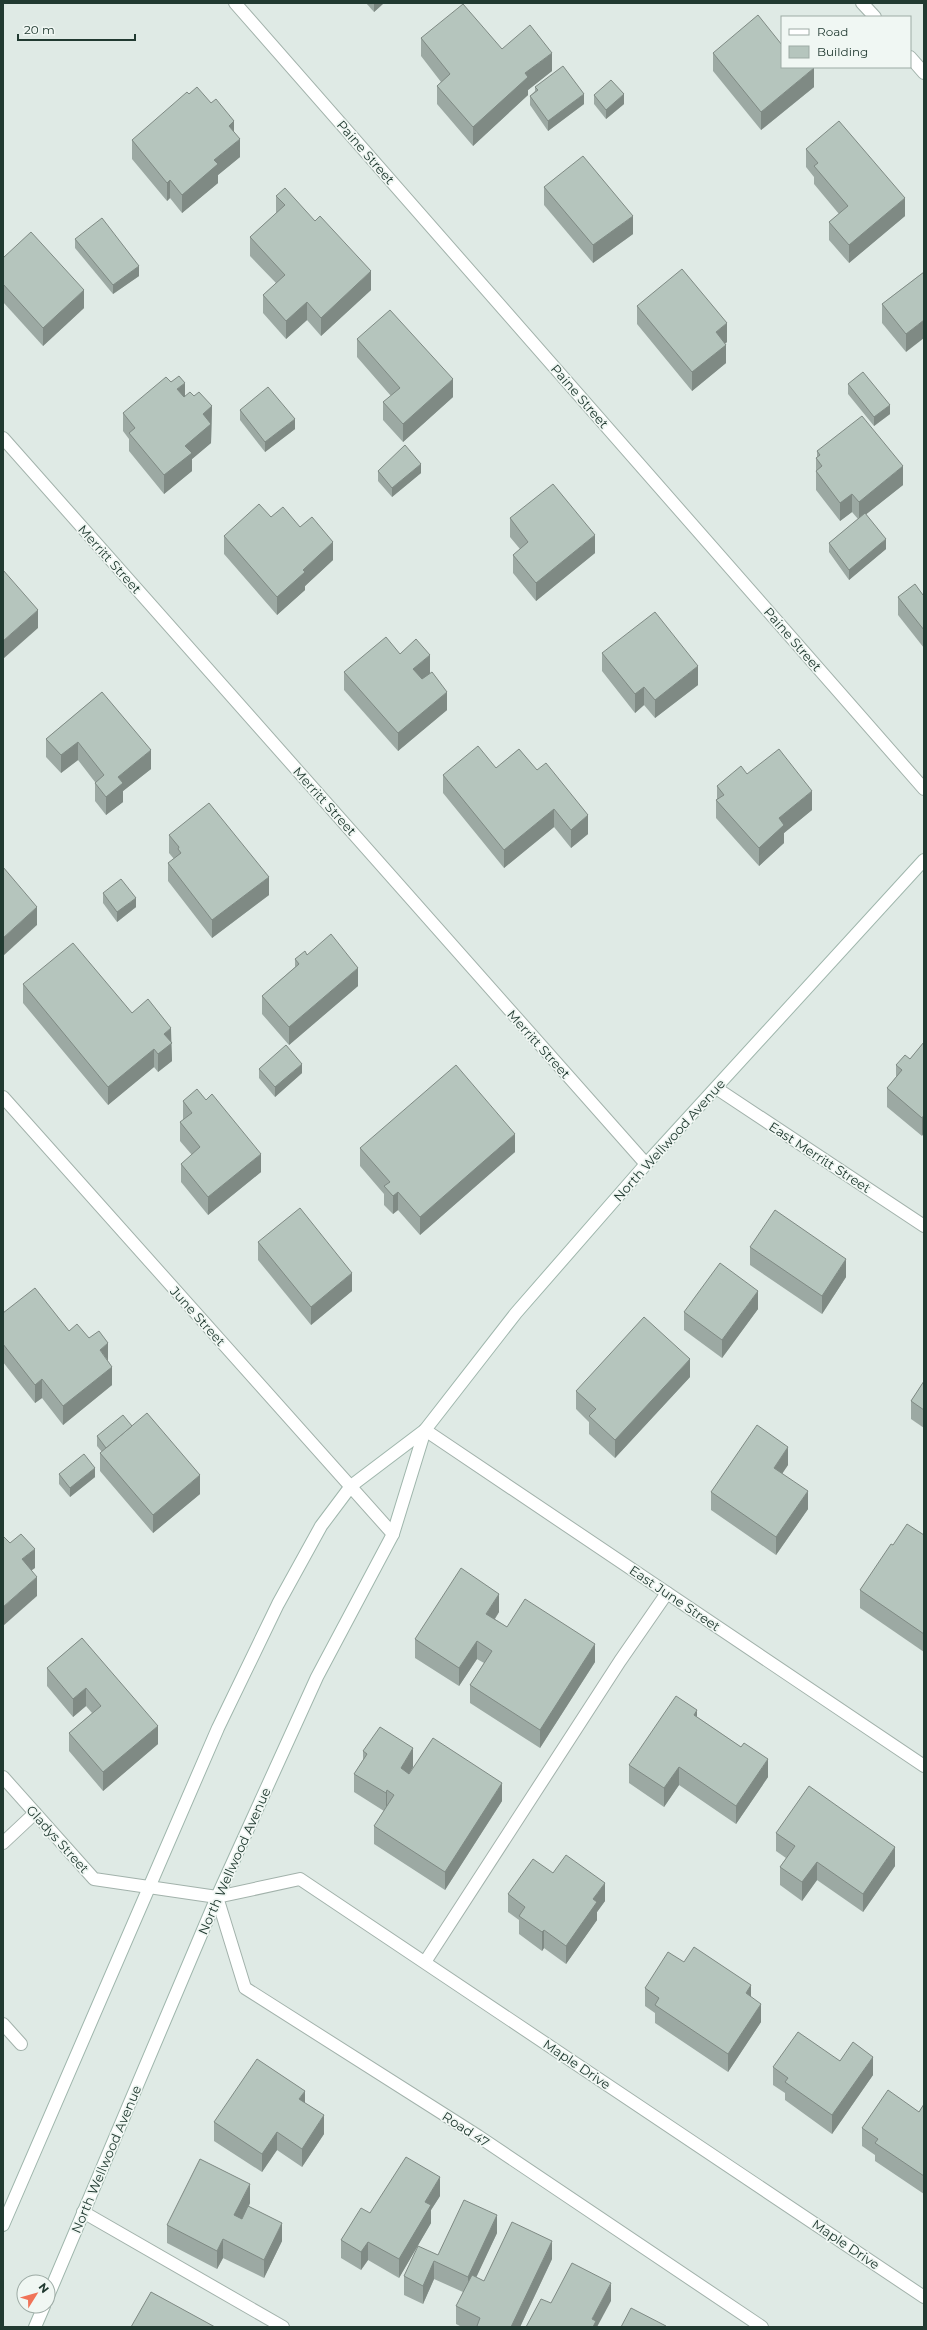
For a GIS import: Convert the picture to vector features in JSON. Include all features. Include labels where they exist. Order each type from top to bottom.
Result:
[{"type":"street","name":"Paine Street","points":[[235,3],[924,789]]},
{"type":"street","points":[[862,3],[874,16]]},
{"type":"street","points":[[911,58],[924,73]]},
{"type":"street","name":"Merritt Street","points":[[3,438],[646,1164]]},
{"type":"street","name":"North Wellwood Avenue","points":[[3,2225],[218,1728],[278,1604],[321,1526],[351,1486],[425,1430],[516,1313],[646,1164],[924,860]]},
{"type":"street","name":"East Merritt Street","points":[[716,1088],[924,1226]]},
{"type":"street","name":"June Street","points":[[3,1097],[393,1534]]},
{"type":"street","name":"North Wellwood Avenue","points":[[56,2277],[217,1897],[317,1677],[393,1534],[425,1430]]},
{"type":"street","name":"East June Street","points":[[425,1430],[924,1766]]},
{"type":"street","points":[[425,1962],[620,1661],[667,1593]]},
{"type":"street","name":"Gladys Street","points":[[3,1777],[94,1879],[217,1897]]},
{"type":"street","points":[[3,1843],[35,1813]]},
{"type":"street","name":"Maple Drive","points":[[217,1897],[300,1879],[924,2297]]},
{"type":"street","name":"Road 47","points":[[217,1897],[245,1988],[478,2136],[762,2327]]},
{"type":"street","points":[[3,2024],[21,2044]]},
{"type":"street","points":[[84,2212],[283,2327]]},
{"type":"street","points":[[35,2327],[41,2314]]},
{"type":"building","points":[[463,4],[502,49],[530,25],[552,53],[525,73],[528,77],[473,127],[437,86],[450,74],[421,38]]},
{"type":"building","points":[[758,15],[781,44],[781,68],[814,68],[761,112],[713,53]]},
{"type":"building","points":[[563,66],[584,94],[548,121],[530,96],[538,90],[535,87]]},
{"type":"building","points":[[611,80],[624,94],[606,110],[594,95]]},
{"type":"building","points":[[197,87],[211,103],[216,99],[234,121],[229,126],[240,139],[214,160],[218,164],[182,195],[170,180],[167,183],[132,140],[187,92],[189,94]]},
{"type":"building","points":[[839,121],[905,198],[849,245],[829,222],[848,206],[814,166],[818,163],[806,149]]},
{"type":"building","points":[[583,156],[633,216],[593,245],[544,187]]},
{"type":"building","points":[[285,188],[315,221],[320,216],[371,271],[321,318],[307,302],[286,321],[263,295],[285,275],[250,237],[285,205],[276,196]]},
{"type":"building","points":[[102,218],[139,266],[113,285],[75,239]]},
{"type":"building","points":[[31,232],[84,290],[43,328],[3,284],[3,258]]},
{"type":"building","points":[[682,269],[727,323],[716,332],[726,345],[692,372],[637,306]]},
{"type":"building","points":[[924,272],[924,320],[906,334],[882,304]]},
{"type":"building","points":[[390,310],[453,379],[403,424],[383,402],[400,388],[357,339]]},
{"type":"building","points":[[863,372],[890,405],[874,417],[848,384]]},
{"type":"building","points":[[179,376],[185,383],[177,389],[184,397],[190,392],[194,396],[199,392],[212,406],[203,414],[211,424],[185,446],[192,453],[164,475],[129,433],[135,428],[123,413],[166,377],[171,382]]},
{"type":"building","points":[[268,387],[295,419],[265,442],[240,410]]},
{"type":"building","points":[[862,416],[903,466],[859,502],[852,494],[840,503],[816,471],[822,466],[816,458],[820,455],[817,451]]},
{"type":"building","points":[[405,445],[421,464],[392,488],[378,471]]},
{"type":"building","points":[[553,484],[595,535],[536,583],[513,555],[528,542],[510,518]]},
{"type":"building","points":[[259,504],[271,517],[283,507],[300,527],[312,517],[333,542],[303,570],[305,572],[277,597],[224,536]]},
{"type":"building","points":[[865,513],[886,539],[849,570],[829,543]]},
{"type":"building","points":[[3,570],[38,610],[3,641]]},
{"type":"building","points":[[915,584],[924,595],[924,630],[898,597]]},
{"type":"building","points":[[655,612],[698,666],[655,700],[644,687],[635,694],[602,653]]},
{"type":"building","points":[[386,637],[400,654],[416,639],[430,655],[413,669],[422,679],[432,672],[447,692],[398,733],[344,672]]},
{"type":"building","points":[[102,692],[151,750],[118,777],[123,783],[106,797],[95,783],[104,775],[78,742],[61,755],[46,739]]},
{"type":"building","points":[[478,746],[496,768],[519,749],[537,770],[546,763],[588,815],[571,830],[554,809],[504,850],[443,775]]},
{"type":"building","points":[[779,749],[812,791],[779,818],[784,825],[759,848],[716,800],[724,795],[717,786],[741,766],[747,774]]},
{"type":"building","points":[[209,803],[269,877],[212,920],[168,863],[181,853],[178,849],[179,847],[169,835]]},
{"type":"building","points":[[3,867],[37,907],[3,938]]},
{"type":"building","points":[[121,879],[136,898],[117,912],[103,893]]},
{"type":"building","points":[[331,934],[358,968],[289,1027],[262,996],[299,964],[295,959],[305,951],[307,955]]},
{"type":"building","points":[[73,943],[132,1013],[148,999],[171,1028],[164,1034],[172,1043],[158,1054],[154,1049],[108,1087],[23,984]]},
{"type":"building","points":[[924,1042],[924,1115],[922,1118],[887,1088],[902,1070],[896,1065],[905,1055],[910,1059]]},
{"type":"building","points":[[286,1045],[302,1064],[275,1087],[259,1069]]},
{"type":"building","points":[[456,1065],[515,1134],[420,1217],[398,1192],[393,1196],[384,1186],[390,1182],[360,1148]]},
{"type":"building","points":[[197,1089],[206,1100],[212,1094],[261,1154],[208,1197],[181,1164],[200,1147],[180,1122],[192,1113],[183,1101]]},
{"type":"building","points":[[300,1208],[352,1273],[311,1307],[258,1242]]},
{"type":"building","points":[[775,1210],[846,1259],[822,1296],[750,1247]]},
{"type":"building","points":[[720,1263],[758,1291],[722,1340],[684,1312]]},
{"type":"building","points":[[35,1288],[69,1331],[77,1324],[89,1338],[99,1331],[108,1343],[100,1350],[112,1367],[63,1406],[42,1379],[35,1385],[3,1344],[3,1313]]},
{"type":"building","points":[[644,1317],[690,1359],[615,1440],[589,1416],[596,1409],[576,1391]]},
{"type":"building","points":[[924,1381],[924,1410],[911,1401]]},
{"type":"building","points":[[147,1413],[200,1475],[153,1515],[100,1453]]},
{"type":"building","points":[[123,1415],[132,1426],[106,1448],[97,1436]]},
{"type":"building","points":[[757,1425],[788,1447],[774,1468],[808,1491],[776,1537],[711,1492]]},
{"type":"building","points":[[84,1454],[95,1468],[70,1488],[59,1474]]},
{"type":"building","points":[[907,1524],[924,1535],[924,1634],[860,1590],[891,1544],[893,1545]]},
{"type":"building","points":[[21,1534],[35,1549],[22,1559],[37,1577],[3,1607],[3,1536],[10,1543]]},
{"type":"building","points":[[461,1568],[499,1594],[486,1614],[507,1627],[525,1599],[595,1644],[540,1730],[470,1685],[492,1651],[477,1641],[459,1668],[415,1639]]},
{"type":"building","points":[[82,1638],[158,1726],[103,1772],[69,1733],[101,1706],[86,1688],[73,1699],[47,1668]]},
{"type":"building","points":[[676,1696],[697,1710],[694,1715],[741,1747],[744,1743],[768,1759],[736,1806],[679,1767],[664,1788],[629,1765]]},
{"type":"building","points":[[380,1727],[413,1748],[401,1768],[409,1774],[433,1738],[502,1783],[445,1872],[374,1826],[394,1795],[387,1790],[386,1793],[354,1774],[367,1754],[363,1751]]},
{"type":"building","points":[[809,1786],[895,1847],[863,1894],[817,1862],[802,1882],[780,1867],[795,1846],[776,1833]]},
{"type":"building","points":[[566,1855],[605,1883],[593,1899],[597,1902],[566,1946],[544,1930],[542,1932],[519,1916],[525,1907],[508,1894],[533,1859],[553,1873]]},
{"type":"building","points":[[694,1947],[751,1985],[746,1993],[761,2004],[728,2054],[655,2005],[659,1998],[645,1988],[668,1952],[684,1962]]},
{"type":"building","points":[[798,2032],[840,2061],[853,2042],[873,2057],[832,2115],[785,2082],[788,2078],[773,2067]]},
{"type":"building","points":[[257,2059],[305,2091],[299,2099],[324,2115],[302,2149],[277,2132],[262,2154],[214,2122]]},
{"type":"building","points":[[888,2090],[919,2112],[924,2104],[924,2176],[875,2143],[878,2139],[862,2128]]},
{"type":"building","points":[[406,2157],[440,2177],[425,2202],[431,2205],[399,2259],[368,2242],[361,2252],[341,2240],[361,2208],[370,2213]]},
{"type":"building","points":[[200,2159],[250,2184],[234,2215],[242,2219],[248,2206],[282,2223],[264,2260],[223,2239],[217,2251],[167,2225]]},
{"type":"building","points":[[464,2200],[497,2215],[468,2277],[434,2261],[423,2286],[404,2276],[418,2246],[438,2255]]},
{"type":"building","points":[[512,2222],[552,2241],[511,2327],[479,2327],[477,2326],[480,2318],[456,2306],[472,2275],[484,2281]]},
{"type":"building","points":[[572,2263],[611,2283],[592,2319],[596,2321],[593,2327],[526,2327],[541,2299],[551,2303]]},
{"type":"building","points":[[151,2292],[215,2327],[131,2327]]},
{"type":"building","points":[[631,2308],[666,2326],[666,2327],[621,2327]]}]
